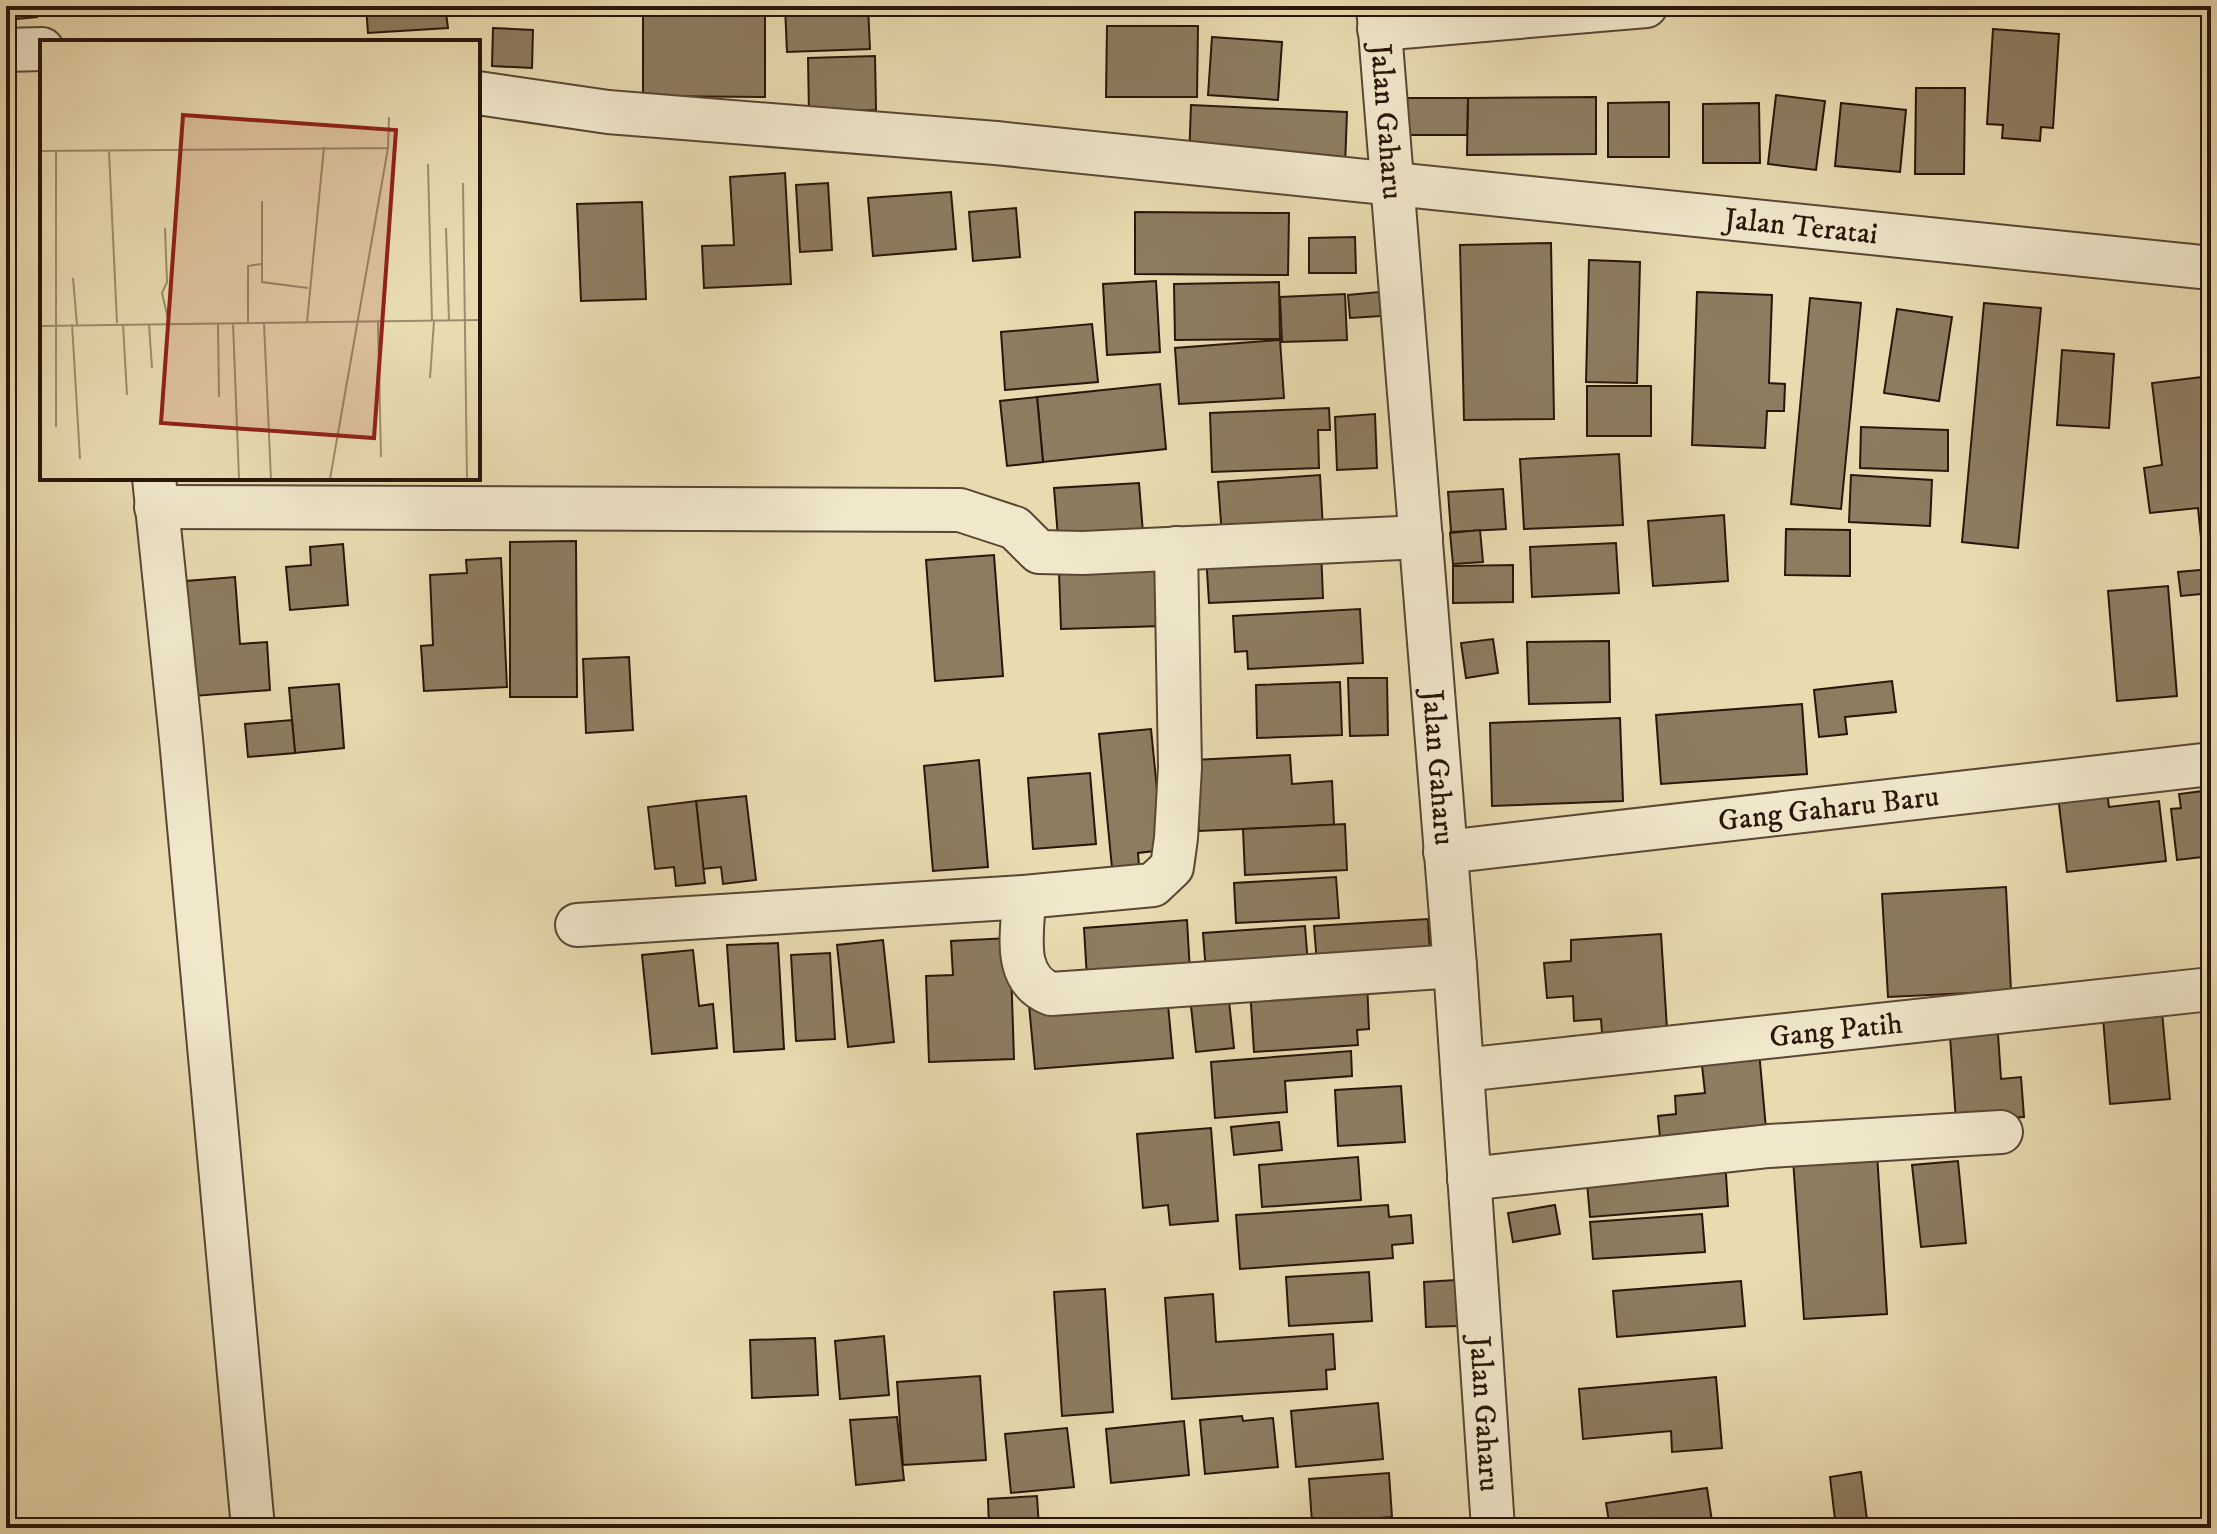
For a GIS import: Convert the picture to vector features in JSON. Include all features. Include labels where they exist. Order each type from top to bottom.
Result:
[{"type":"street","points":[[1378,18],[1646,6]]},
{"type":"street","name":"Jalan Gaharu","points":[[1378,18],[1455,966],[1493,1528]]},
{"type":"street","points":[[6,50],[40,49]]},
{"type":"street","name":"Jalan Teratai","points":[[480,93],[608,112],[996,143],[2211,268]]},
{"type":"street","points":[[253,1528],[181,739],[155,492],[960,510],[1015,528],[1039,552],[1083,553],[1421,537]]},
{"type":"street","points":[[577,925],[1024,897],[1153,885],[1172,867],[1180,767],[1176,548]]},
{"type":"street","name":"Gang Gaharu Baru","points":[[1445,852],[2211,764]]},
{"type":"street","points":[[1024,897],[1022,961],[1027,977],[1039,989],[1051,994],[1455,966]]},
{"type":"street","name":"Gang Patih","points":[[1462,1070],[2211,989]]},
{"type":"street","points":[[1469,1179],[1769,1146],[2001,1132]]},
{"type":"building","points":[[6,6],[36,6],[37,17],[6,20]]},
{"type":"building","points":[[366,6],[501,6],[501,10],[446,13],[448,28],[368,33]]},
{"type":"building","points":[[643,6],[765,6],[765,97],[643,96]]},
{"type":"building","points":[[785,6],[868,6],[870,49],[787,52]]},
{"type":"building","points":[[915,6],[956,6],[956,13],[915,14]]},
{"type":"building","points":[[1084,6],[1155,6],[1155,7],[1084,10]]},
{"type":"building","points":[[1107,26],[1198,26],[1197,97],[1106,97]]},
{"type":"building","points":[[493,28],[533,30],[532,68],[492,66]]},
{"type":"building","points":[[1993,29],[2059,34],[2053,128],[2041,127],[2040,141],[2002,138],[2003,125],[1987,124]]},
{"type":"building","points":[[1212,37],[1282,42],[1278,100],[1208,95]]},
{"type":"building","points":[[875,56],[876,110],[809,112],[808,58]]},
{"type":"building","points":[[1916,88],[1965,88],[1964,174],[1915,174]]},
{"type":"building","points":[[1776,95],[1825,101],[1816,170],[1768,164]]},
{"type":"building","points":[[1596,97],[1596,154],[1467,155],[1468,98]]},
{"type":"building","points":[[1402,98],[1468,98],[1467,135],[1403,135]]},
{"type":"building","points":[[1669,102],[1669,157],[1608,157],[1608,103]]},
{"type":"building","points":[[1759,103],[1760,163],[1703,163],[1703,104]]},
{"type":"building","points":[[1841,103],[1906,110],[1900,172],[1835,166]]},
{"type":"building","points":[[1191,105],[1347,112],[1345,167],[1189,160]]},
{"type":"building","points":[[785,173],[791,284],[704,288],[702,246],[734,245],[730,177]]},
{"type":"building","points":[[828,183],[832,250],[800,252],[796,185]]},
{"type":"building","points":[[951,192],[956,249],[873,256],[868,198]]},
{"type":"building","points":[[642,202],[646,299],[581,301],[577,204]]},
{"type":"building","points":[[1016,208],[1020,257],[973,261],[969,212]]},
{"type":"building","points":[[1135,212],[1289,213],[1288,275],[1135,274]]},
{"type":"building","points":[[1355,237],[1356,273],[1309,273],[1309,238]]},
{"type":"building","points":[[1551,243],[1554,419],[1464,420],[1460,245]]},
{"type":"building","points":[[1589,260],[1640,262],[1637,383],[1586,382]]},
{"type":"building","points":[[1156,281],[1160,352],[1107,355],[1103,284]]},
{"type":"building","points":[[1279,282],[1280,339],[1175,340],[1174,284]]},
{"type":"building","points":[[1379,292],[1381,316],[1350,318],[1348,295]]},
{"type":"building","points":[[1697,292],[1772,295],[1769,383],[1785,384],[1784,411],[1767,411],[1765,448],[1692,445]]},
{"type":"building","points":[[1345,294],[1347,340],[1282,342],[1280,297]]},
{"type":"building","points":[[1810,298],[1861,303],[1841,509],[1791,504]]},
{"type":"building","points":[[1984,303],[2041,308],[2018,548],[1962,542]]},
{"type":"building","points":[[1897,309],[1952,317],[1939,401],[1884,393]]},
{"type":"building","points":[[1092,324],[1098,382],[1005,390],[1001,332]]},
{"type":"building","points":[[1280,340],[1284,398],[1179,404],[1175,348]]},
{"type":"building","points":[[2062,350],[2114,354],[2109,428],[2057,425]]},
{"type":"building","points":[[2211,376],[2211,537],[2201,538],[2198,508],[2150,513],[2144,468],[2162,465],[2152,383]]},
{"type":"building","points":[[1160,384],[1166,449],[1043,462],[1037,397]]},
{"type":"building","points":[[1587,386],[1651,386],[1651,436],[1587,436]]},
{"type":"building","points":[[1037,397],[1043,462],[1007,466],[1000,401]]},
{"type":"building","points":[[1329,408],[1330,430],[1318,430],[1319,468],[1212,472],[1210,413]]},
{"type":"building","points":[[1375,414],[1377,468],[1337,470],[1335,417]]},
{"type":"building","points":[[1861,427],[1948,430],[1948,471],[1860,468]]},
{"type":"building","points":[[1619,454],[1623,525],[1524,529],[1520,459]]},
{"type":"building","points":[[1320,475],[1323,529],[1222,536],[1218,482]]},
{"type":"building","points":[[1851,475],[1932,480],[1930,526],[1849,522]]},
{"type":"building","points":[[1139,483],[1143,533],[1058,537],[1054,488]]},
{"type":"building","points":[[1503,489],[1506,529],[1451,532],[1448,492]]},
{"type":"building","points":[[1724,515],[1728,581],[1653,586],[1648,521]]},
{"type":"building","points":[[1786,529],[1850,530],[1850,576],[1785,575]]},
{"type":"building","points":[[1480,530],[1483,562],[1453,564],[1450,533]]},
{"type":"building","points":[[576,541],[577,697],[510,697],[510,542]]},
{"type":"building","points":[[1616,543],[1619,593],[1532,597],[1530,547]]},
{"type":"building","points":[[343,544],[348,605],[290,610],[286,567],[311,565],[310,547]]},
{"type":"building","points":[[1321,549],[1323,598],[1209,603],[1206,555]]},
{"type":"building","points":[[994,555],[1003,676],[935,681],[926,560]]},
{"type":"building","points":[[501,558],[507,687],[424,691],[421,646],[433,645],[430,575],[467,573],[466,560]]},
{"type":"building","points":[[1513,565],[1513,602],[1453,603],[1453,566]]},
{"type":"building","points":[[2211,569],[2211,593],[2181,596],[2178,572]]},
{"type":"building","points":[[1162,570],[1163,626],[1061,629],[1059,572]]},
{"type":"building","points":[[235,577],[240,644],[267,642],[270,690],[194,696],[186,581]]},
{"type":"building","points":[[2168,586],[2177,696],[2117,701],[2108,591]]},
{"type":"building","points":[[1360,609],[1363,663],[1248,669],[1247,651],[1235,652],[1233,616]]},
{"type":"building","points":[[1493,639],[1498,673],[1466,678],[1461,643]]},
{"type":"building","points":[[1609,641],[1610,702],[1529,704],[1527,642]]},
{"type":"building","points":[[629,657],[633,730],[586,733],[583,659]]},
{"type":"building","points":[[1348,678],[1387,678],[1388,735],[1350,736]]},
{"type":"building","points":[[1892,681],[1896,712],[1845,717],[1847,734],[1819,737],[1814,690]]},
{"type":"building","points":[[1340,682],[1342,735],[1257,738],[1256,685]]},
{"type":"building","points":[[339,684],[344,748],[295,753],[289,688]]},
{"type":"building","points":[[1802,704],[1807,774],[1661,784],[1656,715]]},
{"type":"building","points":[[1620,718],[1623,801],[1492,806],[1490,723]]},
{"type":"building","points":[[292,720],[295,753],[248,757],[245,724]]},
{"type":"building","points":[[1151,729],[1163,850],[1138,853],[1139,865],[1112,868],[1099,734]]},
{"type":"building","points":[[1290,755],[1292,784],[1332,781],[1334,825],[1199,831],[1194,760]]},
{"type":"building","points":[[979,760],[988,867],[933,871],[924,766]]},
{"type":"building","points":[[1090,773],[1096,844],[1033,849],[1028,778]]},
{"type":"building","points":[[2211,790],[2211,856],[2177,860],[2171,809],[2181,808],[2179,794]]},
{"type":"building","points":[[2107,791],[2109,807],[2159,801],[2166,861],[2067,872],[2058,796]]},
{"type":"building","points":[[746,796],[756,880],[723,884],[721,867],[703,869],[696,801]]},
{"type":"building","points":[[696,801],[705,883],[676,886],[674,867],[655,869],[648,807]]},
{"type":"building","points":[[1345,824],[1347,870],[1245,875],[1243,829]]},
{"type":"building","points":[[1336,877],[1339,918],[1236,923],[1234,883]]},
{"type":"building","points":[[2006,887],[2011,991],[1888,997],[1882,894]]},
{"type":"building","points":[[1428,919],[1430,955],[1317,963],[1314,926]]},
{"type":"building","points":[[1187,920],[1190,972],[1087,979],[1084,928]]},
{"type":"building","points":[[1305,926],[1308,965],[1206,972],[1203,933]]},
{"type":"building","points":[[1661,934],[1667,1029],[1602,1033],[1601,1019],[1574,1021],[1573,996],[1547,998],[1544,963],[1571,961],[1571,940]]},
{"type":"building","points":[[1010,938],[1014,1059],[929,1062],[926,976],[953,975],[951,941]]},
{"type":"building","points":[[883,940],[894,1042],[848,1047],[837,945]]},
{"type":"building","points":[[778,943],[784,1049],[734,1052],[727,945]]},
{"type":"building","points":[[693,950],[699,1006],[713,1004],[717,1048],[652,1054],[642,955]]},
{"type":"building","points":[[830,953],[835,1039],[796,1041],[791,955]]},
{"type":"building","points":[[1367,980],[1369,1029],[1357,1030],[1358,1045],[1254,1052],[1250,988]]},
{"type":"building","points":[[1167,994],[1173,1058],[1035,1069],[1029,1005]]},
{"type":"building","points":[[1229,1001],[1234,1048],[1196,1052],[1191,1006]]},
{"type":"building","points":[[2206,1001],[2211,1001],[2211,1059]]},
{"type":"building","points":[[2162,1012],[2170,1099],[2110,1104],[2103,1018]]},
{"type":"building","points":[[1997,1019],[2001,1079],[2021,1077],[2024,1117],[1956,1121],[1949,1022]]},
{"type":"building","points":[[1351,1051],[1352,1076],[1285,1081],[1287,1112],[1215,1118],[1211,1062]]},
{"type":"building","points":[[1759,1051],[1767,1140],[1661,1149],[1658,1116],[1676,1114],[1675,1096],[1705,1093],[1701,1056]]},
{"type":"building","points":[[1401,1086],[1405,1142],[1338,1146],[1335,1090]]},
{"type":"building","points":[[1279,1122],[1282,1150],[1234,1155],[1231,1127]]},
{"type":"building","points":[[1211,1128],[1218,1221],[1170,1225],[1168,1205],[1143,1208],[1137,1134]]},
{"type":"building","points":[[1877,1153],[1887,1314],[1804,1319],[1793,1159]]},
{"type":"building","points":[[1358,1157],[1361,1200],[1262,1207],[1259,1165]]},
{"type":"building","points":[[1725,1159],[1728,1206],[1590,1217],[1586,1171]]},
{"type":"building","points":[[1958,1161],[1966,1243],[1921,1247],[1912,1165]]},
{"type":"building","points":[[1388,1205],[1389,1217],[1411,1215],[1413,1243],[1392,1245],[1393,1258],[1240,1269],[1236,1215]]},
{"type":"building","points":[[1555,1205],[1560,1234],[1513,1242],[1508,1213]]},
{"type":"building","points":[[1702,1214],[1705,1252],[1593,1259],[1590,1222]]},
{"type":"building","points":[[1369,1272],[1372,1321],[1289,1326],[1286,1277]]},
{"type":"building","points":[[1455,1280],[1458,1326],[1426,1327],[1424,1282]]},
{"type":"building","points":[[1741,1281],[1745,1326],[1617,1337],[1613,1291]]},
{"type":"building","points":[[1105,1289],[1113,1412],[1062,1416],[1054,1292]]},
{"type":"building","points":[[1213,1294],[1216,1342],[1333,1334],[1335,1369],[1326,1370],[1327,1389],[1172,1399],[1165,1298]]},
{"type":"building","points":[[884,1336],[889,1395],[840,1399],[835,1341]]},
{"type":"building","points":[[815,1338],[818,1395],[752,1398],[750,1340]]},
{"type":"building","points":[[980,1376],[986,1460],[903,1465],[897,1382]]},
{"type":"building","points":[[1716,1377],[1722,1448],[1672,1452],[1671,1431],[1583,1439],[1579,1389]]},
{"type":"building","points":[[1378,1403],[1383,1459],[1296,1467],[1291,1411]]},
{"type":"building","points":[[1242,1416],[1243,1421],[1273,1418],[1278,1467],[1205,1474],[1200,1420]]},
{"type":"building","points":[[897,1417],[904,1480],[856,1485],[850,1420]]},
{"type":"building","points":[[1184,1421],[1189,1475],[1111,1483],[1106,1429]]},
{"type":"building","points":[[1067,1428],[1074,1487],[1011,1493],[1005,1434]]},
{"type":"building","points":[[1861,1472],[1868,1528],[1836,1528],[1830,1477]]},
{"type":"building","points":[[1389,1473],[1392,1517],[1312,1523],[1309,1479]]},
{"type":"building","points":[[1707,1488],[1713,1528],[1610,1528],[1606,1503]]},
{"type":"building","points":[[1037,1496],[1039,1528],[989,1528],[988,1499]]}]
